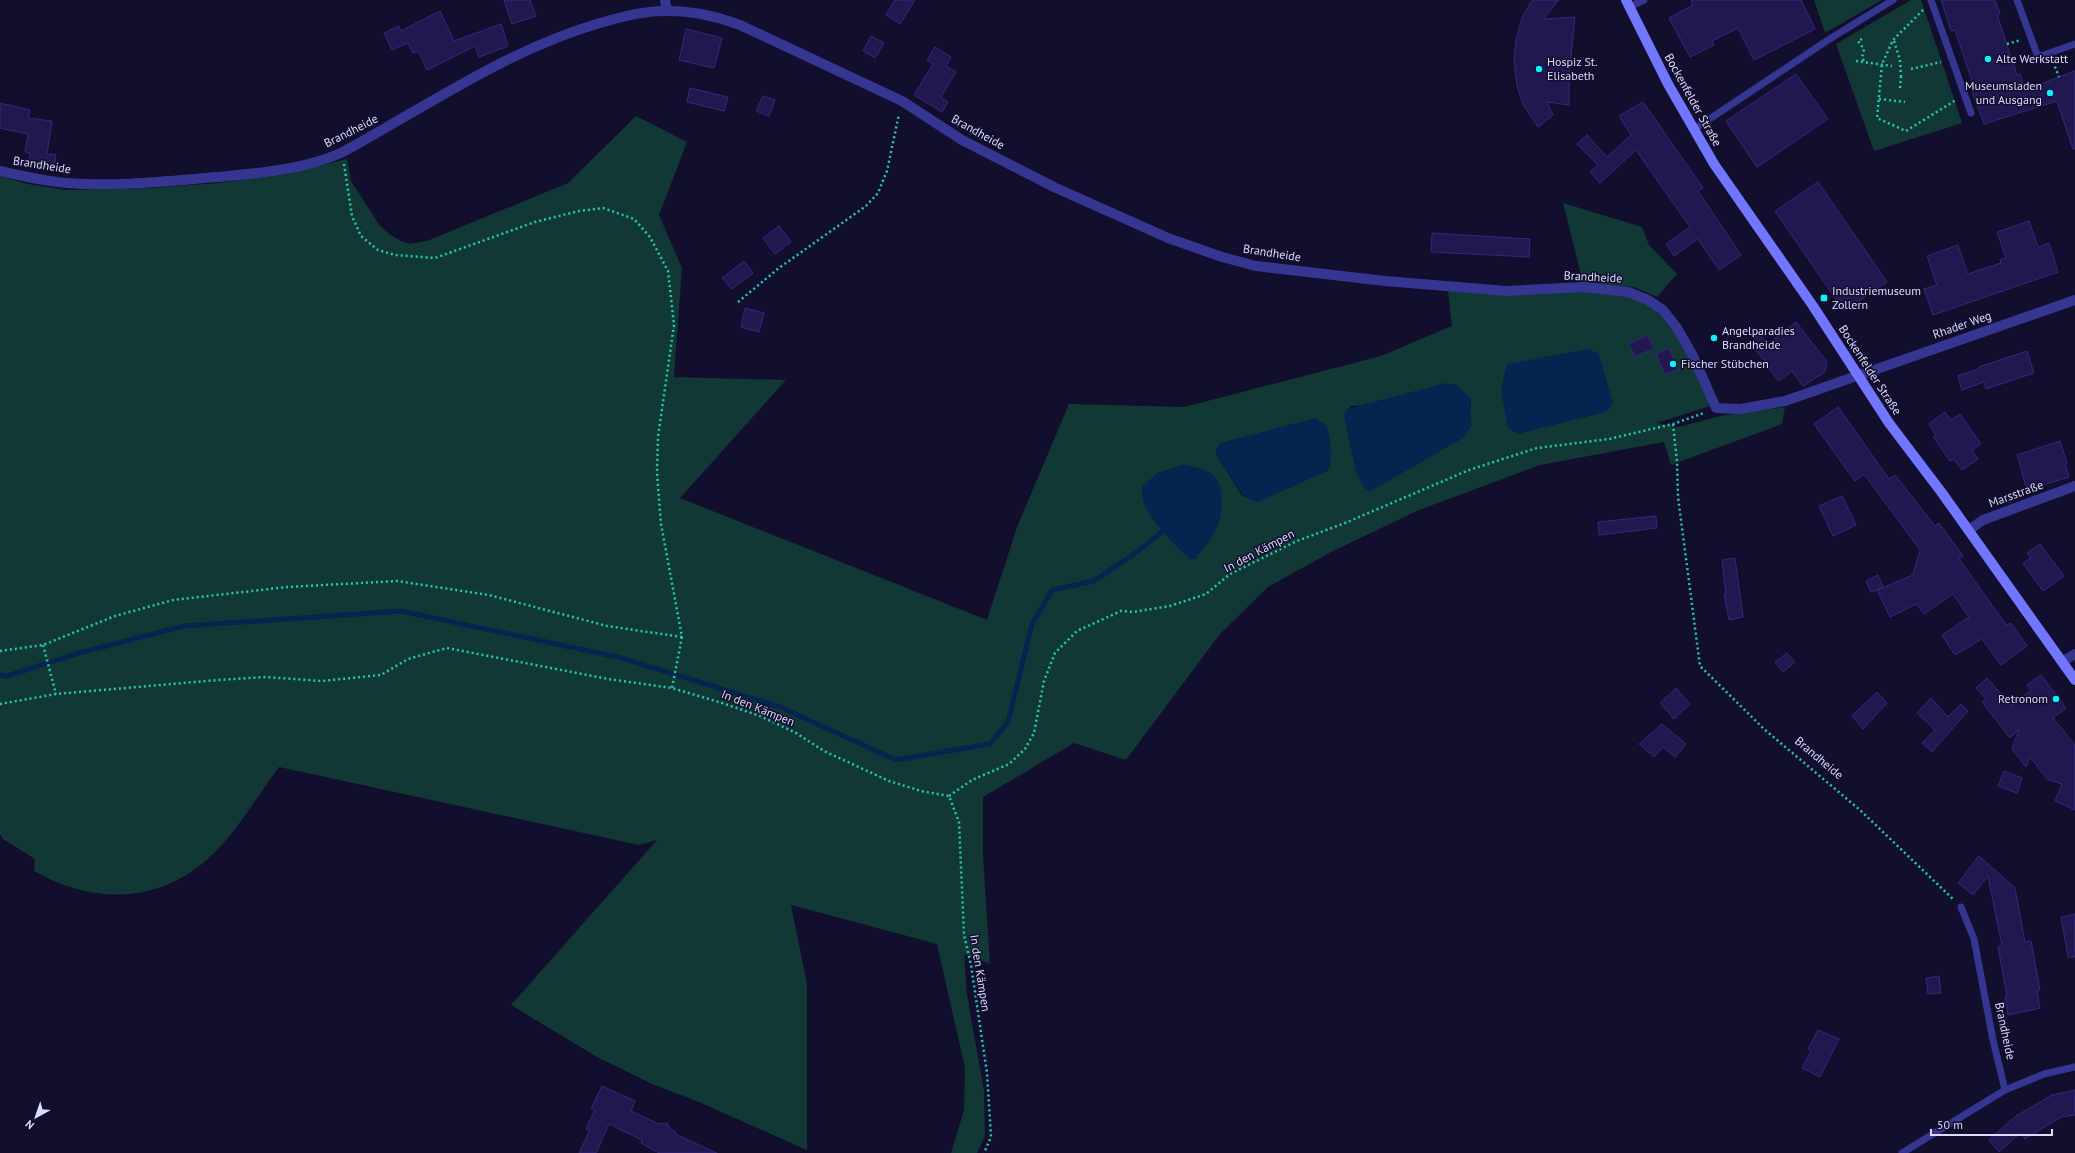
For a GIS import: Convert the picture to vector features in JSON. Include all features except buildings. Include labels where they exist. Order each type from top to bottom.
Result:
[{"type":"main road","name":"Bockenfelder Straße","points":[[1627,4],[1693,130],[1714,164],[1813,306],[1889,423],[1969,530],[2075,680]]},
{"type":"street","points":[[665,0],[667,11]]},
{"type":"street","name":"Brandheide","points":[[0,171],[30,178],[66,183],[152,183],[279,171],[332,157],[343,152],[494,65],[541,42],[611,19],[667,11],[706,14],[740,25],[902,102],[962,140],[1056,188],[1168,238],[1229,259],[1256,266],[1385,282],[1506,291],[1583,288],[1628,292],[1642,297],[1663,310],[1677,328],[1692,354],[1716,408]]},
{"type":"street","name":"Rhader Weg","points":[[1858,374],[2075,300]]},
{"type":"street","points":[[1716,408],[1741,409],[1785,401],[1816,391],[1858,374]]},
{"type":"street","name":"Marsstraße","points":[[1969,530],[1983,520],[2075,486]]},
{"type":"street","points":[[2062,661],[2075,654]]},
{"type":"lane","points":[[1627,4],[1644,0]]},
{"type":"lane","points":[[1693,130],[1828,40],[1893,0]]},
{"type":"lane","points":[[2017,0],[2038,57],[2075,44]]},
{"type":"lane","points":[[1929,3],[1972,113]]},
{"type":"lane","name":"Brandheide","points":[[1961,907],[1974,939],[1993,1040],[2005,1090]]},
{"type":"lane","points":[[1902,1153],[2005,1090],[2044,1074],[2075,1067]]},
{"type":"path","points":[[1929,3],[1914,21],[1894,40],[1882,64],[1877,118],[1906,131],[1964,95]]},
{"type":"path","points":[[1862,39],[1858,41],[1864,48],[1862,58],[1865,62]]},
{"type":"path","points":[[1894,40],[1900,60],[1900,88]]},
{"type":"path","points":[[1856,61],[1892,66]]},
{"type":"path","points":[[1911,69],[1942,62]]},
{"type":"path","points":[[1879,99],[1906,102]]},
{"type":"path","points":[[738,302],[779,268],[866,206],[878,193],[887,171],[902,102]]},
{"type":"path","points":[[343,152],[352,216],[361,236],[378,250],[395,255],[435,258],[535,222],[579,210],[603,208],[634,219],[650,237],[668,271],[674,325],[658,436],[657,473],[661,524],[682,637],[672,688]]},
{"type":"path","name":"In den Kämpen","points":[[0,704],[56,694],[218,680],[266,677],[322,681],[381,675],[408,659],[447,648],[608,679],[672,688],[760,716],[796,733],[824,750],[889,781],[921,791],[949,796],[972,780],[1008,764],[1025,749],[1034,734],[1044,681],[1055,653],[1077,631],[1121,611],[1133,612],[1170,606],[1206,594],[1230,574],[1297,541],[1345,523],[1469,470],[1537,448],[1609,439],[1673,424],[1716,408]]},
{"type":"path","name":"Brandheide","points":[[1673,424],[1677,462],[1678,497],[1700,666],[1764,729],[1860,810],[1961,907]]},
{"type":"path","points":[[0,651],[43,645],[115,616],[173,600],[287,587],[397,581],[489,595],[607,626],[682,637]]},
{"type":"path","points":[[43,645],[56,694]]},
{"type":"path","name":"In den Kämpen","points":[[949,796],[959,822],[964,935],[971,965],[987,1073],[990,1137],[984,1153]]},
{"type":"green space","points":[[1814,0],[1882,0],[1825,33]]},
{"type":"green space","points":[[1911,0],[1921,0],[1962,123],[1874,151],[1836,44]]},
{"type":"green space","points":[[636,116],[687,142],[659,215],[682,268],[674,377],[786,380],[680,498],[987,620],[1017,527],[1069,404],[1184,407],[1381,356],[1452,326],[1448,291],[1594,290],[1609,291],[1635,298],[1647,304],[1659,313],[1669,324],[1692,364],[1710,406],[1657,423],[1678,427],[1725,415],[1785,407],[1782,424],[1671,465],[1664,442],[1540,465],[1419,510],[1331,552],[1268,587],[1220,634],[1126,760],[1074,743],[983,797],[983,855],[990,964],[964,954],[967,995],[984,1091],[985,1136],[977,1153],[951,1153],[964,1110],[965,1068],[937,944],[791,905],[807,984],[807,1150],[699,1102],[652,1084],[597,1057],[511,1005],[657,840],[639,845],[279,767],[230,836],[211,856],[191,872],[170,883],[148,891],[126,894],[102,894],[79,890],[56,882],[34,871],[35,859],[3,839],[0,834],[0,176],[28,184],[66,190],[151,188],[218,183],[280,175],[347,159],[351,181],[380,226],[392,236],[410,244],[427,241],[568,183]],"holes":[[[1471,402],[1471,426],[1345,412],[1351,406]],[[1329,436],[1330,466],[1327,471],[1243,497],[1217,456],[1216,451]],[[1184,465],[1201,469],[1214,476],[1142,487],[1158,473]]]},
{"type":"green space","points":[[1563,203],[1642,227],[1649,245],[1677,274],[1657,297],[1634,287],[1583,283]]},
{"type":"water","points":[[1589,349],[1599,354],[1613,404],[1606,412],[1518,434],[1508,428],[1501,390],[1507,364]]},
{"type":"water","points":[[1446,383],[1456,385],[1471,398],[1470,416],[1472,425],[1463,438],[1371,491],[1365,489],[1356,472],[1344,416],[1347,409]]},
{"type":"water","points":[[1316,418],[1327,426],[1331,455],[1327,471],[1258,502],[1244,497],[1217,456],[1216,451],[1220,443]]},
{"type":"water","points":[[1184,465],[1199,468],[1213,475],[1220,485],[1222,499],[1220,520],[1218,525],[1196,559],[1190,559],[1156,523],[1145,507],[1142,497],[1142,487],[1158,473]]},
{"type":"waterway","points":[[0,675],[7,676],[79,653],[184,626],[401,611],[622,658],[780,707],[896,760],[990,744],[1008,722],[1032,624],[1052,590],[1094,581],[1134,554],[1163,531]]},
{"type":"place","name":"Alte Werkstatt","points":[[1988,59]]},
{"type":"place","name":"Hospiz St. Elisabeth","points":[[1539,69]]},
{"type":"place","name":"Museumsladen und Ausgang","points":[[2050,93]]},
{"type":"place","name":"Industriemuseum Zollern","points":[[1824,298]]},
{"type":"place","name":"Angelparadies Brandheide","points":[[1714,338]]},
{"type":"place","name":"Fischer Stübchen","points":[[1673,364]]},
{"type":"place","name":"Retronom","points":[[2056,699]]}]
